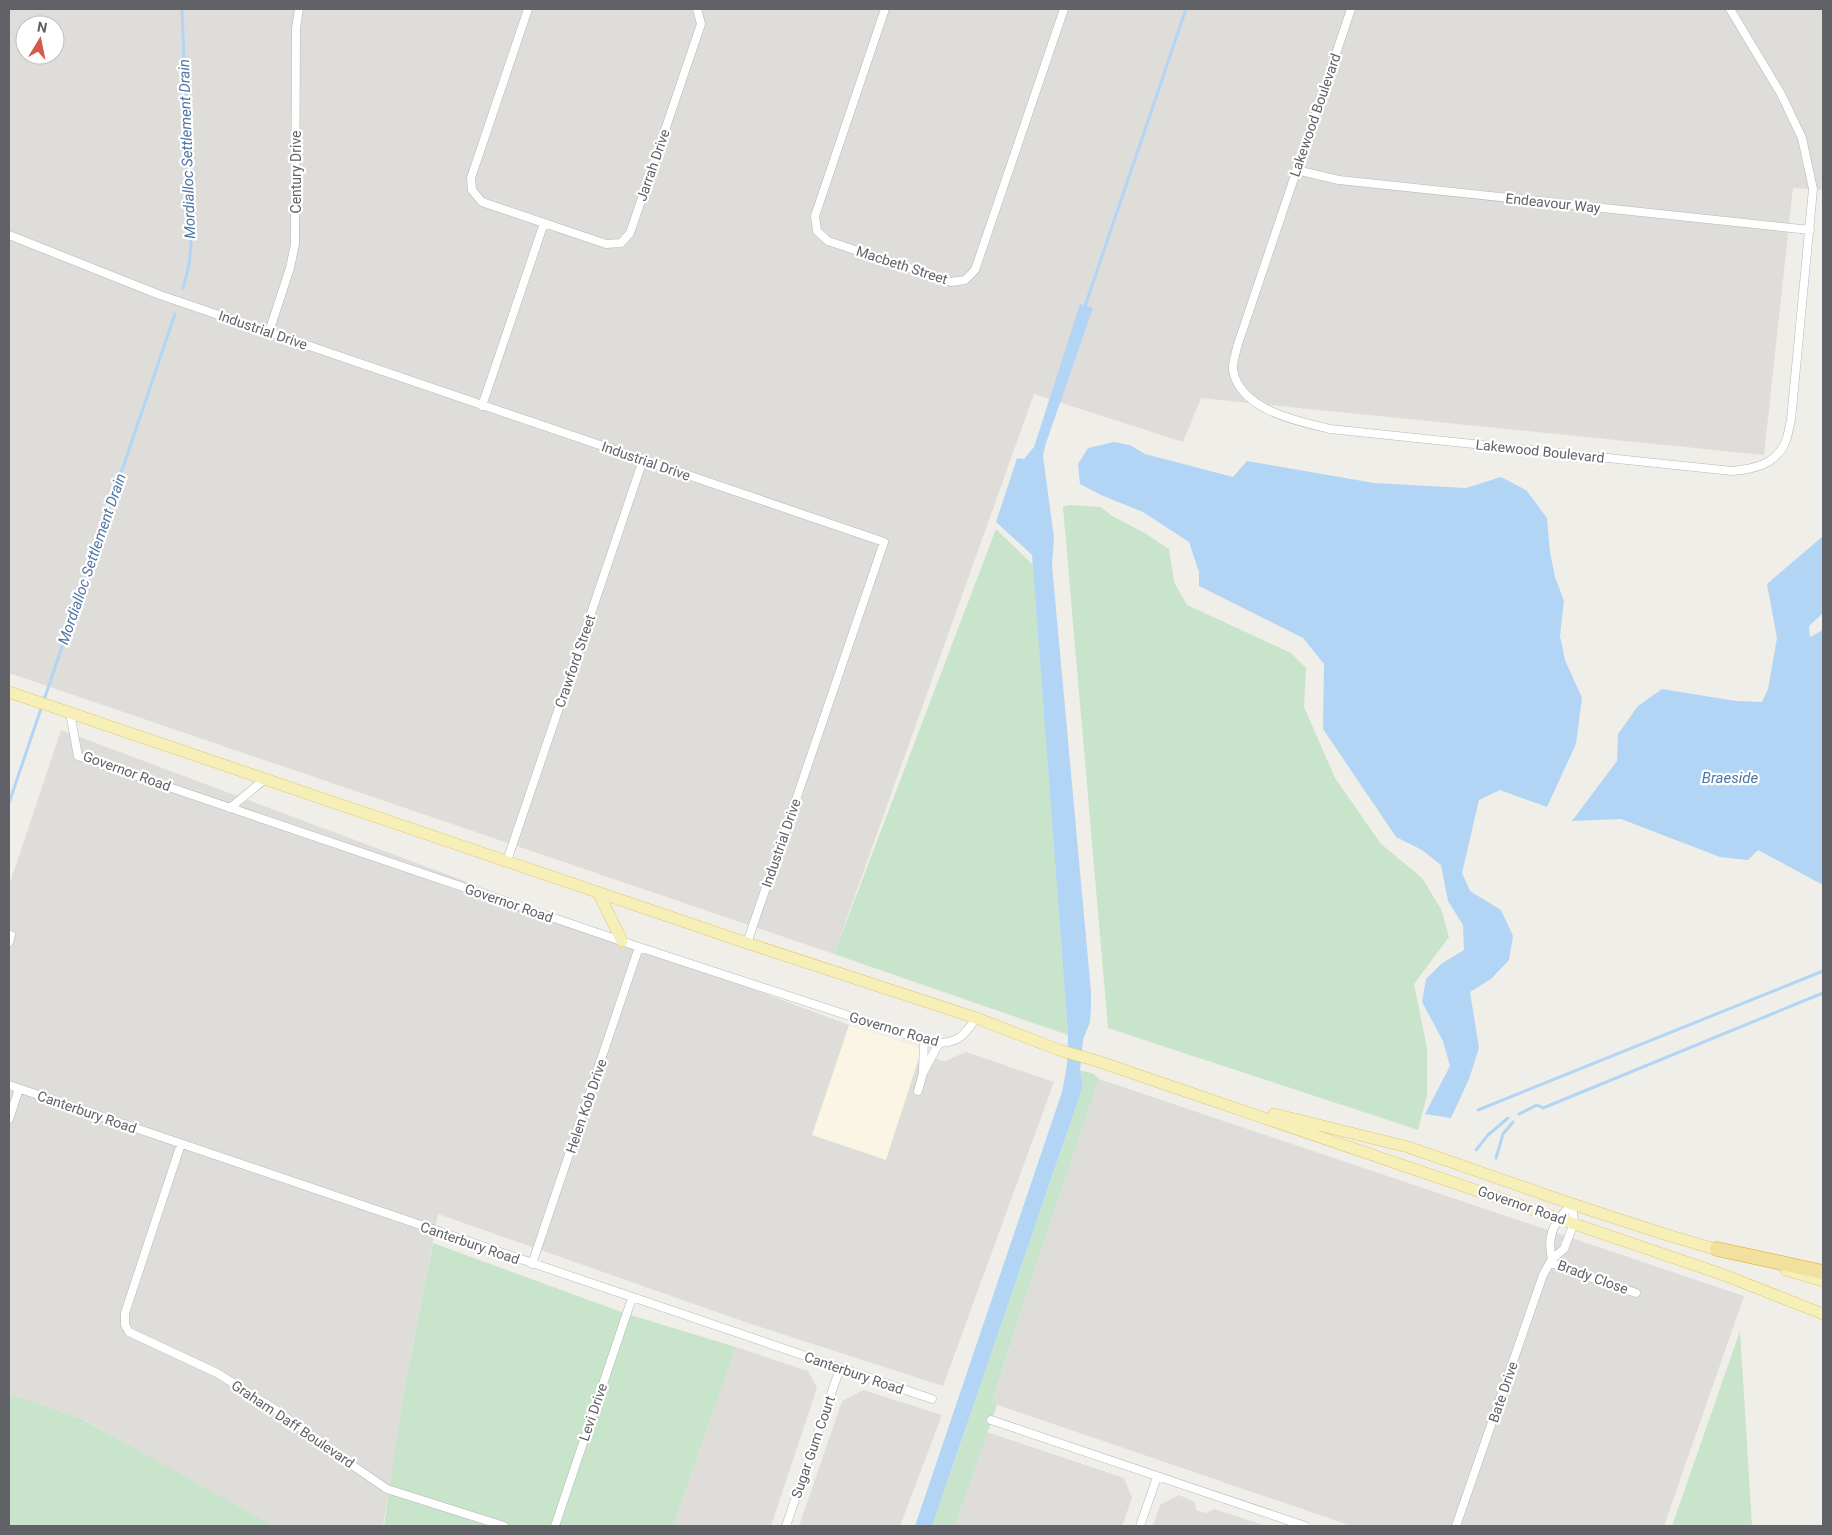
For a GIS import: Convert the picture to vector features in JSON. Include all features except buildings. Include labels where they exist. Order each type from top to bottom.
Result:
[{"type":"highway","points":[[1717,1249],[1823,1272]]},
{"type":"main road","name":"Governor Road","points":[[9,692],[747,943],[976,1018],[1059,1050],[1097,1061],[1574,1223],[1724,1275],[1823,1314]]},
{"type":"main road","points":[[598,892],[622,941]]},
{"type":"main road","name":"Governor Road","points":[[1219,1102],[1358,1133],[1408,1147],[1664,1234],[1823,1281]]},
{"type":"street","name":"Century Drive","points":[[269,332],[294,256],[296,28],[299,9]]},
{"type":"street","name":"Jarrah Drive","points":[[528,9],[471,178],[472,190],[482,202],[606,244],[621,243],[630,233],[700,24],[697,9]]},
{"type":"street","name":"Macbeth Street","points":[[885,9],[815,216],[817,231],[828,241],[951,282],[965,280],[975,270],[1064,9]]},
{"type":"street","name":"Lakewood Boulevard","points":[[1351,9],[1237,347],[1232,368],[1238,387],[1254,401],[1277,413],[1330,429],[1732,470],[1754,469],[1772,460],[1785,444],[1791,420],[1810,230],[1812,189],[1802,138],[1781,94],[1730,9]]},
{"type":"street","name":"Endeavour Way","points":[[1296,170],[1339,180],[1810,230]]},
{"type":"street","points":[[482,406],[544,223]]},
{"type":"street","name":"Industrial Drive","points":[[9,235],[160,295],[884,542],[747,943]]},
{"type":"street","name":"Crawford Street","points":[[507,861],[643,460]]},
{"type":"street","name":"Governor Road","points":[[70,712],[78,756],[639,947],[924,1040],[939,1043],[958,1040],[967,1032],[976,1018]]},
{"type":"street","points":[[230,808],[265,779]]},
{"type":"street","name":"Helen Kob Drive","points":[[532,1264],[639,947]]},
{"type":"street","points":[[923,1073],[924,1040]]},
{"type":"street","points":[[918,1091],[923,1073],[939,1043]]},
{"type":"street","name":"Canterbury Road","points":[[9,1085],[932,1399]]},
{"type":"street","points":[[9,1119],[19,1088]]},
{"type":"street","name":"Graham Daff Boulevard","points":[[181,1144],[125,1313],[125,1326],[129,1332],[217,1373],[276,1410],[387,1489],[504,1526]]},
{"type":"street","name":"Bate Drive","points":[[1551,1260],[1548,1244],[1558,1218],[1572,1204]]},
{"type":"street","name":"Bate Drive","points":[[1456,1526],[1543,1275],[1551,1260],[1564,1249],[1574,1223],[1572,1204]]},
{"type":"street","name":"Brady Close","points":[[1551,1260],[1574,1272],[1636,1293]]},
{"type":"street","name":"Levi Drive","points":[[555,1526],[632,1298]]},
{"type":"street","name":"Sugar Gum Court","points":[[786,1526],[840,1368]]},
{"type":"street","points":[[991,1420],[1305,1526]]},
{"type":"street","points":[[1140,1526],[1157,1477]]},
{"type":"shaded area","points":[[9,9],[1823,9],[1823,190],[1793,188],[1764,455],[1201,398],[1183,442],[1034,394],[834,954],[9,673]]},
{"type":"shaded area","points":[[61,730],[849,1025],[812,1135],[886,1160],[920,1055],[945,1061],[966,1052],[1054,1082],[943,1386],[748,1323],[438,1214],[413,1342],[383,1526],[265,1526],[87,1421],[9,1393],[9,886]]},
{"type":"shaded area","points":[[849,1025],[918,1047],[920,1055],[886,1160],[812,1135]]},
{"type":"shaded area","points":[[1099,1079],[1744,1296],[1664,1526],[1352,1526],[992,1403]]},
{"type":"shaded area","points":[[736,1347],[808,1371],[817,1388],[771,1526],[673,1526]]},
{"type":"shaded area","points":[[863,1390],[942,1415],[900,1526],[799,1526],[842,1401]]},
{"type":"shaded area","points":[[987,1432],[1124,1478],[1132,1498],[1122,1526],[955,1526]]},
{"type":"shaded area","points":[[1179,1495],[1195,1502],[1196,1510],[1206,1513],[1214,1509],[1266,1526],[1153,1526],[1160,1505]]},
{"type":"green space","points":[[1069,505],[1101,507],[1112,516],[1143,532],[1169,549],[1174,582],[1187,605],[1291,653],[1306,668],[1304,707],[1335,778],[1381,844],[1422,878],[1441,909],[1449,937],[1414,984],[1427,1048],[1427,1095],[1418,1130],[1108,1028],[1063,507]]},
{"type":"green space","points":[[996,529],[1033,565],[1068,1035],[834,954]]},
{"type":"green space","points":[[1080,1070],[1094,1074],[1099,1079],[992,1402],[997,1405],[955,1526],[932,1526],[1083,1086]]},
{"type":"green space","points":[[433,1243],[627,1314],[736,1347],[673,1526],[384,1526],[406,1384]]},
{"type":"green space","points":[[1740,1331],[1752,1525],[1672,1526]]},
{"type":"green space","points":[[9,1393],[84,1420],[273,1526],[9,1526]]},
{"type":"water","points":[[1080,304],[1093,308],[1043,456],[1054,538],[1052,565],[1091,992],[1090,1022],[1083,1040],[1080,1070],[1083,1086],[932,1526],[915,1526],[1062,1092],[1067,1065],[1068,1035],[1032,555],[996,522],[1017,458],[1024,459],[1034,447]]},
{"type":"water","points":[[1114,442],[1130,445],[1145,454],[1233,477],[1247,461],[1374,483],[1466,488],[1501,477],[1526,490],[1547,518],[1550,552],[1555,577],[1564,601],[1560,636],[1565,660],[1582,698],[1576,744],[1547,807],[1500,790],[1479,800],[1462,873],[1470,891],[1501,910],[1513,936],[1509,960],[1491,979],[1470,992],[1479,1048],[1469,1079],[1451,1118],[1425,1114],[1450,1066],[1443,1041],[1422,1002],[1426,979],[1441,964],[1464,950],[1463,925],[1448,901],[1441,865],[1422,850],[1396,837],[1323,729],[1324,664],[1303,638],[1199,586],[1199,572],[1189,542],[1143,512],[1101,495],[1080,484],[1078,464],[1088,448]]},
{"type":"water","name":"Braeside","points":[[1823,536],[1823,610],[1822,614],[1809,626],[1810,637],[1823,630],[1823,885],[1758,850],[1748,860],[1720,857],[1621,819],[1572,821],[1617,761],[1618,734],[1638,706],[1662,689],[1736,701],[1762,702],[1768,689],[1777,638],[1767,584]]},
{"type":"waterway","name":"Mordialloc Settlement Drain","points":[[182,9],[191,246],[189,265],[183,288]]},
{"type":"waterway","points":[[1084,309],[1186,9]]},
{"type":"waterway","name":"Mordialloc Settlement Drain","points":[[9,803],[175,314]]},
{"type":"waterway","points":[[1478,1110],[1823,971]]},
{"type":"waterway","points":[[1519,1114],[1537,1105],[1543,1108],[1823,993]]},
{"type":"waterway","points":[[1476,1150],[1488,1135],[1508,1118]]},
{"type":"waterway","points":[[1496,1158],[1503,1134],[1513,1122]]}]
